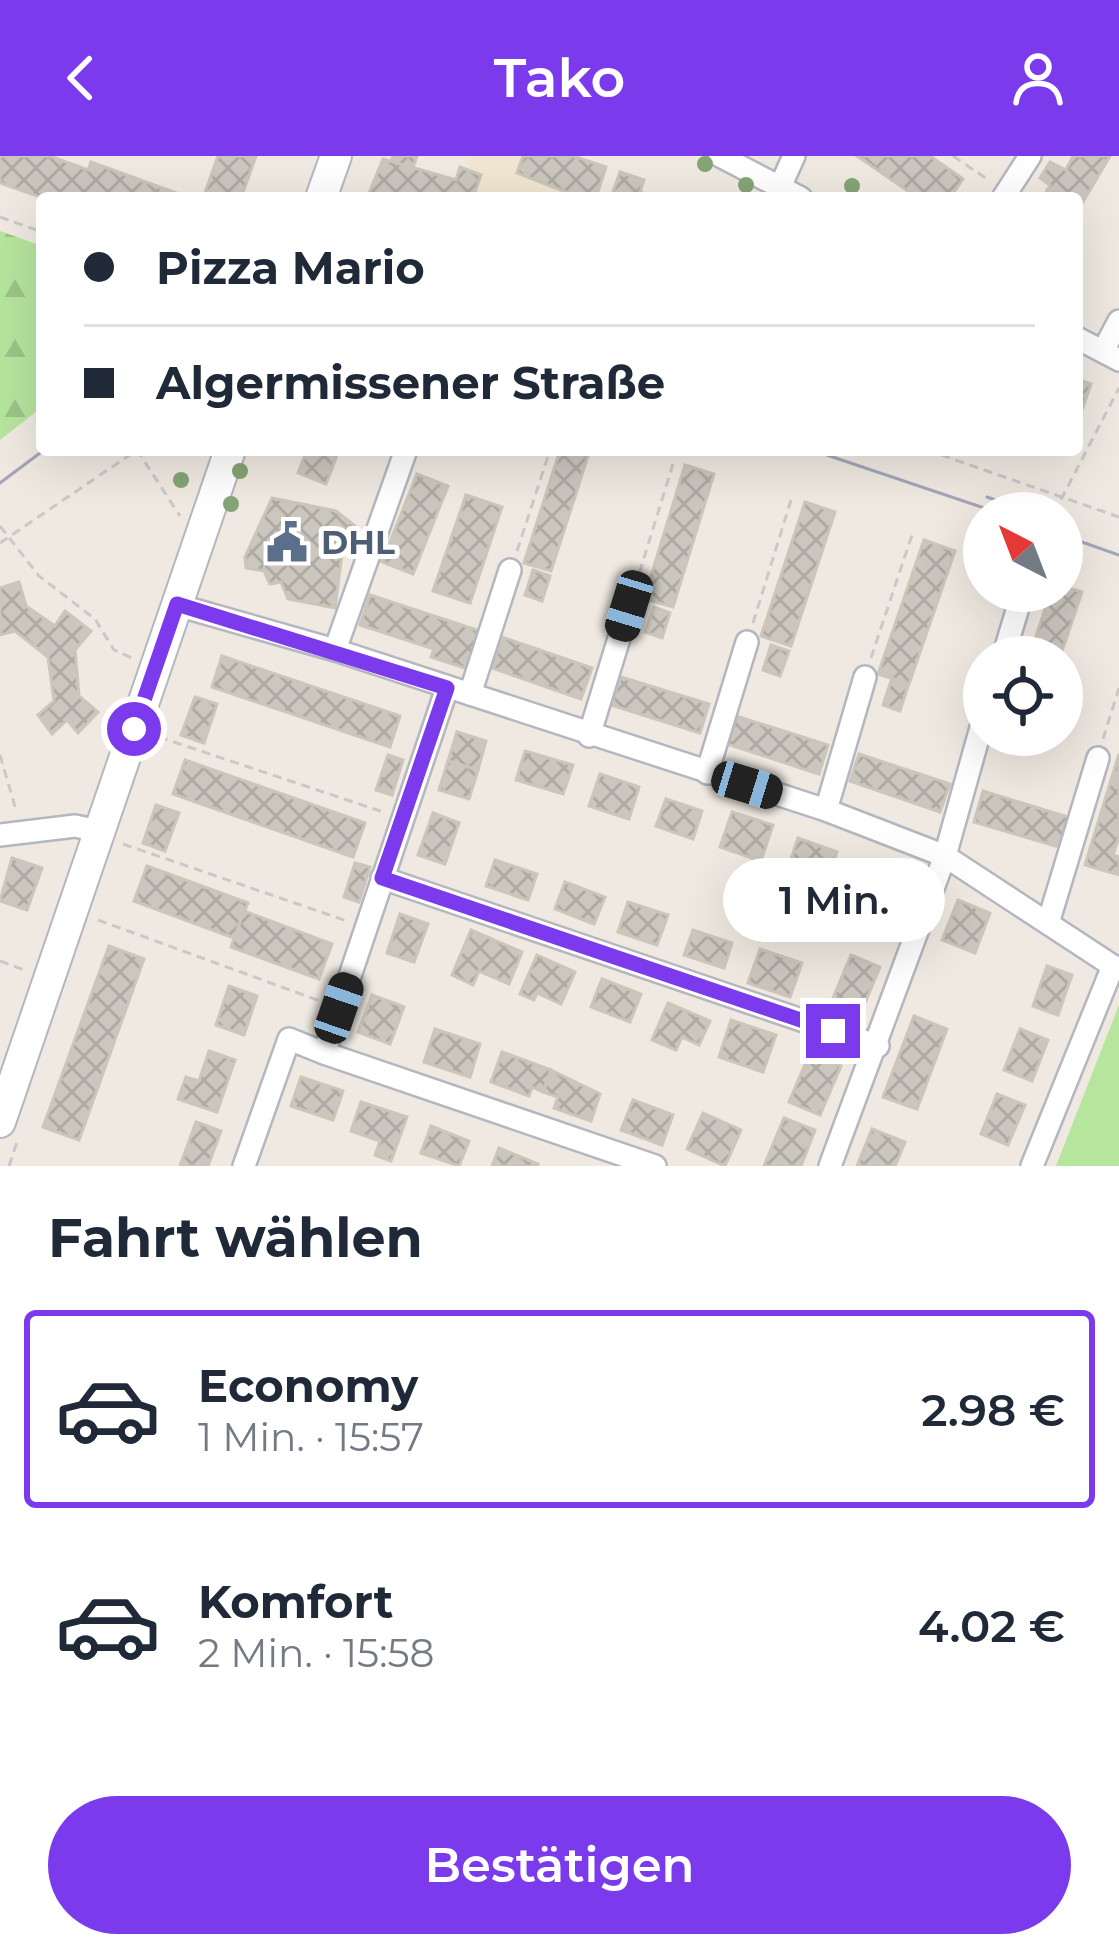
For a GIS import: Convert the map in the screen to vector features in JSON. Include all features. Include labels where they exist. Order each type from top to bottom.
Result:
[{"type":"street","points":[[323,192],[336,156]]},
{"type":"street","points":[[720,156],[788,192]]},
{"type":"street","points":[[790,192],[794,156]]},
{"type":"street","points":[[1006,192],[1030,156]]},
{"type":"street","points":[[1083,341],[1111,356],[1119,321]]},
{"type":"street","points":[[0,1122],[228,456]]},
{"type":"street","points":[[335,650],[404,456]]},
{"type":"street","points":[[470,694],[510,570]]},
{"type":"street","points":[[177,604],[335,650],[826,810],[945,856],[1049,920],[1116,968],[1032,1166]]},
{"type":"street","points":[[589,736],[629,606]]},
{"type":"street","points":[[707,773],[747,642]]},
{"type":"street","points":[[826,810],[865,677]]},
{"type":"street","points":[[324,1053],[447,688]]},
{"type":"street","points":[[830,1166],[945,856],[973,756]]},
{"type":"street","points":[[1049,920],[1098,758]]},
{"type":"street","points":[[9,834],[75,826],[99,833]]},
{"type":"street","points":[[382,878],[878,1046]]},
{"type":"street","points":[[244,1166],[290,1039],[655,1166]]},
{"type":"path","points":[[953,156],[1000,192]]},
{"type":"path","points":[[0,217],[36,230]]},
{"type":"path","points":[[1065,492],[1119,388]]},
{"type":"path","points":[[0,543],[127,456]]},
{"type":"path","points":[[140,456],[183,520]]},
{"type":"path","points":[[510,570],[548,456]]},
{"type":"path","points":[[945,456],[1051,492]]},
{"type":"path","points":[[629,606],[673,464]]},
{"type":"path","points":[[747,642],[791,500]]},
{"type":"path","points":[[1083,504],[1119,517]]},
{"type":"path","points":[[0,526],[39,576],[89,612],[113,650],[134,658]]},
{"type":"path","points":[[865,677],[911,535]]},
{"type":"path","points":[[1098,758],[1119,688]]},
{"type":"path","points":[[134,729],[402,818]]},
{"type":"path","points":[[0,754],[9,834]]},
{"type":"path","points":[[99,833],[365,927]]},
{"type":"path","points":[[72,911],[339,1008]]},
{"type":"path","points":[[0,961],[26,970]]},
{"type":"shaded area","points":[[472,156],[573,156],[606,167],[598,192],[475,192],[481,175],[467,170]]},
{"type":"green space","points":[[0,231],[36,244],[36,412],[0,440]]},
{"type":"green space","points":[[1119,1005],[1119,1166],[1056,1166]]},
{"type":"building","points":[[0,156],[50,156],[88,170],[91,162],[174,192],[36,196],[0,183]]},
{"type":"building","points":[[218,156],[256,156],[243,192],[205,192]]},
{"type":"building","points":[[393,156],[417,156],[412,170],[391,162]]},
{"type":"building","points":[[523,156],[573,156],[606,167],[598,192],[566,192],[517,173]]},
{"type":"building","points":[[857,156],[930,156],[963,179],[954,192],[909,192]]},
{"type":"building","points":[[1073,156],[1110,156],[1083,202],[1083,192],[1046,192],[1050,185],[1040,178],[1050,162],[1066,170]]},
{"type":"building","points":[[383,159],[456,180],[460,167],[481,175],[475,192],[369,192]]},
{"type":"building","points":[[620,172],[644,180],[640,192],[613,192]]},
{"type":"building","points":[[1083,381],[1091,384],[1083,407]]},
{"type":"building","points":[[305,456],[337,456],[326,484],[298,473]]},
{"type":"building","points":[[558,456],[588,456],[551,571],[524,563]]},
{"type":"building","points":[[685,465],[714,474],[673,607],[644,599]]},
{"type":"building","points":[[417,474],[448,486],[413,574],[382,562]]},
{"type":"building","points":[[466,495],[502,507],[470,603],[433,591]]},
{"type":"building","points":[[272,498],[336,511],[359,529],[360,539],[342,554],[335,608],[288,599],[281,582],[270,584],[264,571],[246,568],[245,557]]},
{"type":"building","points":[[805,502],[835,512],[791,646],[761,636]]},
{"type":"building","points":[[924,540],[955,551],[909,684],[878,674]]},
{"type":"building","points":[[533,570],[550,576],[542,601],[525,595]]},
{"type":"building","points":[[19,582],[26,606],[55,626],[65,611],[91,631],[75,650],[79,696],[98,712],[78,733],[67,720],[52,734],[38,715],[54,701],[48,657],[15,631],[0,635],[0,588]]},
{"type":"building","points":[[370,595],[480,631],[468,669],[431,657],[434,649],[360,625]]},
{"type":"building","points":[[654,607],[670,613],[662,638],[645,632]]},
{"type":"building","points":[[1044,612],[1075,612],[1067,636],[1036,636]]},
{"type":"building","points":[[502,637],[592,668],[581,699],[492,668]]},
{"type":"building","points":[[771,645],[789,651],[780,676],[763,670]]},
{"type":"building","points":[[222,656],[400,716],[390,747],[212,687]]},
{"type":"building","points":[[621,677],[709,704],[700,733],[611,705]]},
{"type":"building","points":[[891,681],[908,686],[900,711],[883,705]]},
{"type":"building","points":[[195,697],[217,704],[204,743],[181,735]]},
{"type":"building","points":[[736,716],[828,745],[819,774],[727,744]]},
{"type":"building","points":[[457,732],[486,741],[478,770],[448,761]]},
{"type":"building","points":[[525,751],[573,765],[563,794],[516,780]]},
{"type":"building","points":[[859,754],[950,784],[940,812],[850,781]]},
{"type":"building","points":[[1119,754],[1119,837],[1113,855],[1119,857],[1119,875],[1085,865]]},
{"type":"building","points":[[388,755],[403,760],[392,795],[376,790]]},
{"type":"building","points":[[185,760],[365,823],[353,857],[173,794]]},
{"type":"building","points":[[448,761],[478,770],[469,799],[439,790]]},
{"type":"building","points":[[600,774],[639,787],[629,819],[589,806]]},
{"type":"building","points":[[983,791],[1071,818],[1062,848],[974,822]]},
{"type":"building","points":[[666,799],[702,811],[693,839],[656,826]]},
{"type":"building","points":[[156,805],[179,813],[165,851],[143,843]]},
{"type":"building","points":[[732,812],[773,825],[761,861],[720,847]]},
{"type":"building","points":[[433,813],[459,823],[445,864],[418,855]]},
{"type":"building","points":[[798,838],[837,852],[826,882],[788,868]]},
{"type":"building","points":[[12,858],[42,868],[27,910],[0,901]]},
{"type":"building","points":[[495,860],[537,874],[528,900],[486,886]]},
{"type":"building","points":[[355,863],[370,867],[359,902],[344,897]]},
{"type":"building","points":[[147,866],[248,903],[234,938],[134,901]]},
{"type":"building","points":[[867,871],[905,887],[893,915],[856,899]]},
{"type":"building","points":[[565,882],[605,897],[594,924],[555,909]]},
{"type":"building","points":[[958,900],[990,913],[975,953],[942,940]]},
{"type":"building","points":[[628,902],[668,915],[657,945],[618,932]]},
{"type":"building","points":[[244,911],[332,944],[319,979],[231,947]]},
{"type":"building","points":[[400,914],[428,924],[414,962],[387,953]]},
{"type":"building","points":[[471,930],[522,952],[509,984],[479,971],[473,985],[452,975]]},
{"type":"building","points":[[693,930],[732,943],[724,968],[684,955]]},
{"type":"building","points":[[109,946],[144,959],[79,1140],[43,1127]]},
{"type":"building","points":[[760,949],[802,963],[790,997],[748,983]]},
{"type":"building","points":[[537,955],[575,972],[561,1004],[537,993],[534,1000],[520,994]]},
{"type":"building","points":[[851,955],[880,967],[860,1015],[831,1003]]},
{"type":"building","points":[[1047,966],[1072,975],[1058,1015],[1033,1006]]},
{"type":"building","points":[[602,979],[641,994],[630,1022],[591,1007]]},
{"type":"building","points":[[229,986],[257,996],[244,1035],[216,1025]]},
{"type":"building","points":[[372,995],[404,1007],[390,1044],[358,1032]]},
{"type":"building","points":[[668,1003],[710,1021],[699,1045],[682,1037],[676,1050],[652,1040]]},
{"type":"building","points":[[914,1016],[947,1029],[917,1109],[883,1097]]},
{"type":"building","points":[[731,1020],[776,1035],[763,1072],[719,1057]]},
{"type":"building","points":[[435,1029],[480,1044],[470,1077],[424,1062]]},
{"type":"building","points":[[1020,1029],[1048,1040],[1032,1081],[1004,1070]]},
{"type":"building","points":[[209,1051],[235,1060],[217,1112],[178,1099],[186,1077],[199,1081]]},
{"type":"building","points":[[502,1052],[551,1070],[543,1092],[532,1087],[529,1096],[491,1082]]},
{"type":"building","points":[[810,1053],[841,1066],[820,1115],[789,1102]]},
{"type":"building","points":[[551,1070],[600,1094],[591,1121],[554,1108],[558,1097],[543,1092]]},
{"type":"building","points":[[301,1077],[343,1091],[333,1120],[291,1106]]},
{"type":"building","points":[[997,1094],[1025,1105],[1008,1145],[981,1134]]},
{"type":"building","points":[[633,1100],[673,1115],[662,1145],[621,1130]]},
{"type":"building","points":[[361,1102],[407,1117],[391,1161],[375,1155],[380,1141],[351,1131]]},
{"type":"building","points":[[703,1113],[741,1130],[725,1166],[687,1149]]},
{"type":"building","points":[[784,1118],[815,1130],[801,1166],[764,1166]]},
{"type":"building","points":[[196,1122],[221,1131],[208,1166],[180,1166]]},
{"type":"building","points":[[431,1126],[469,1141],[459,1166],[421,1153]]},
{"type":"building","points":[[872,1129],[905,1142],[895,1166],[857,1166]]},
{"type":"building","points":[[499,1148],[538,1164],[492,1166]]},
{"type":"tram line","points":[[0,483],[36,456]]},
{"type":"tram line","points":[[830,456],[963,501]]},
{"type":"tram line","points":[[1083,542],[1119,555]]},
{"type":"place","name":"DHL","points":[[287,542]]},
{"type":"route","points":[[134,729],[177,604],[447,688],[382,878],[833,1031]]}]
